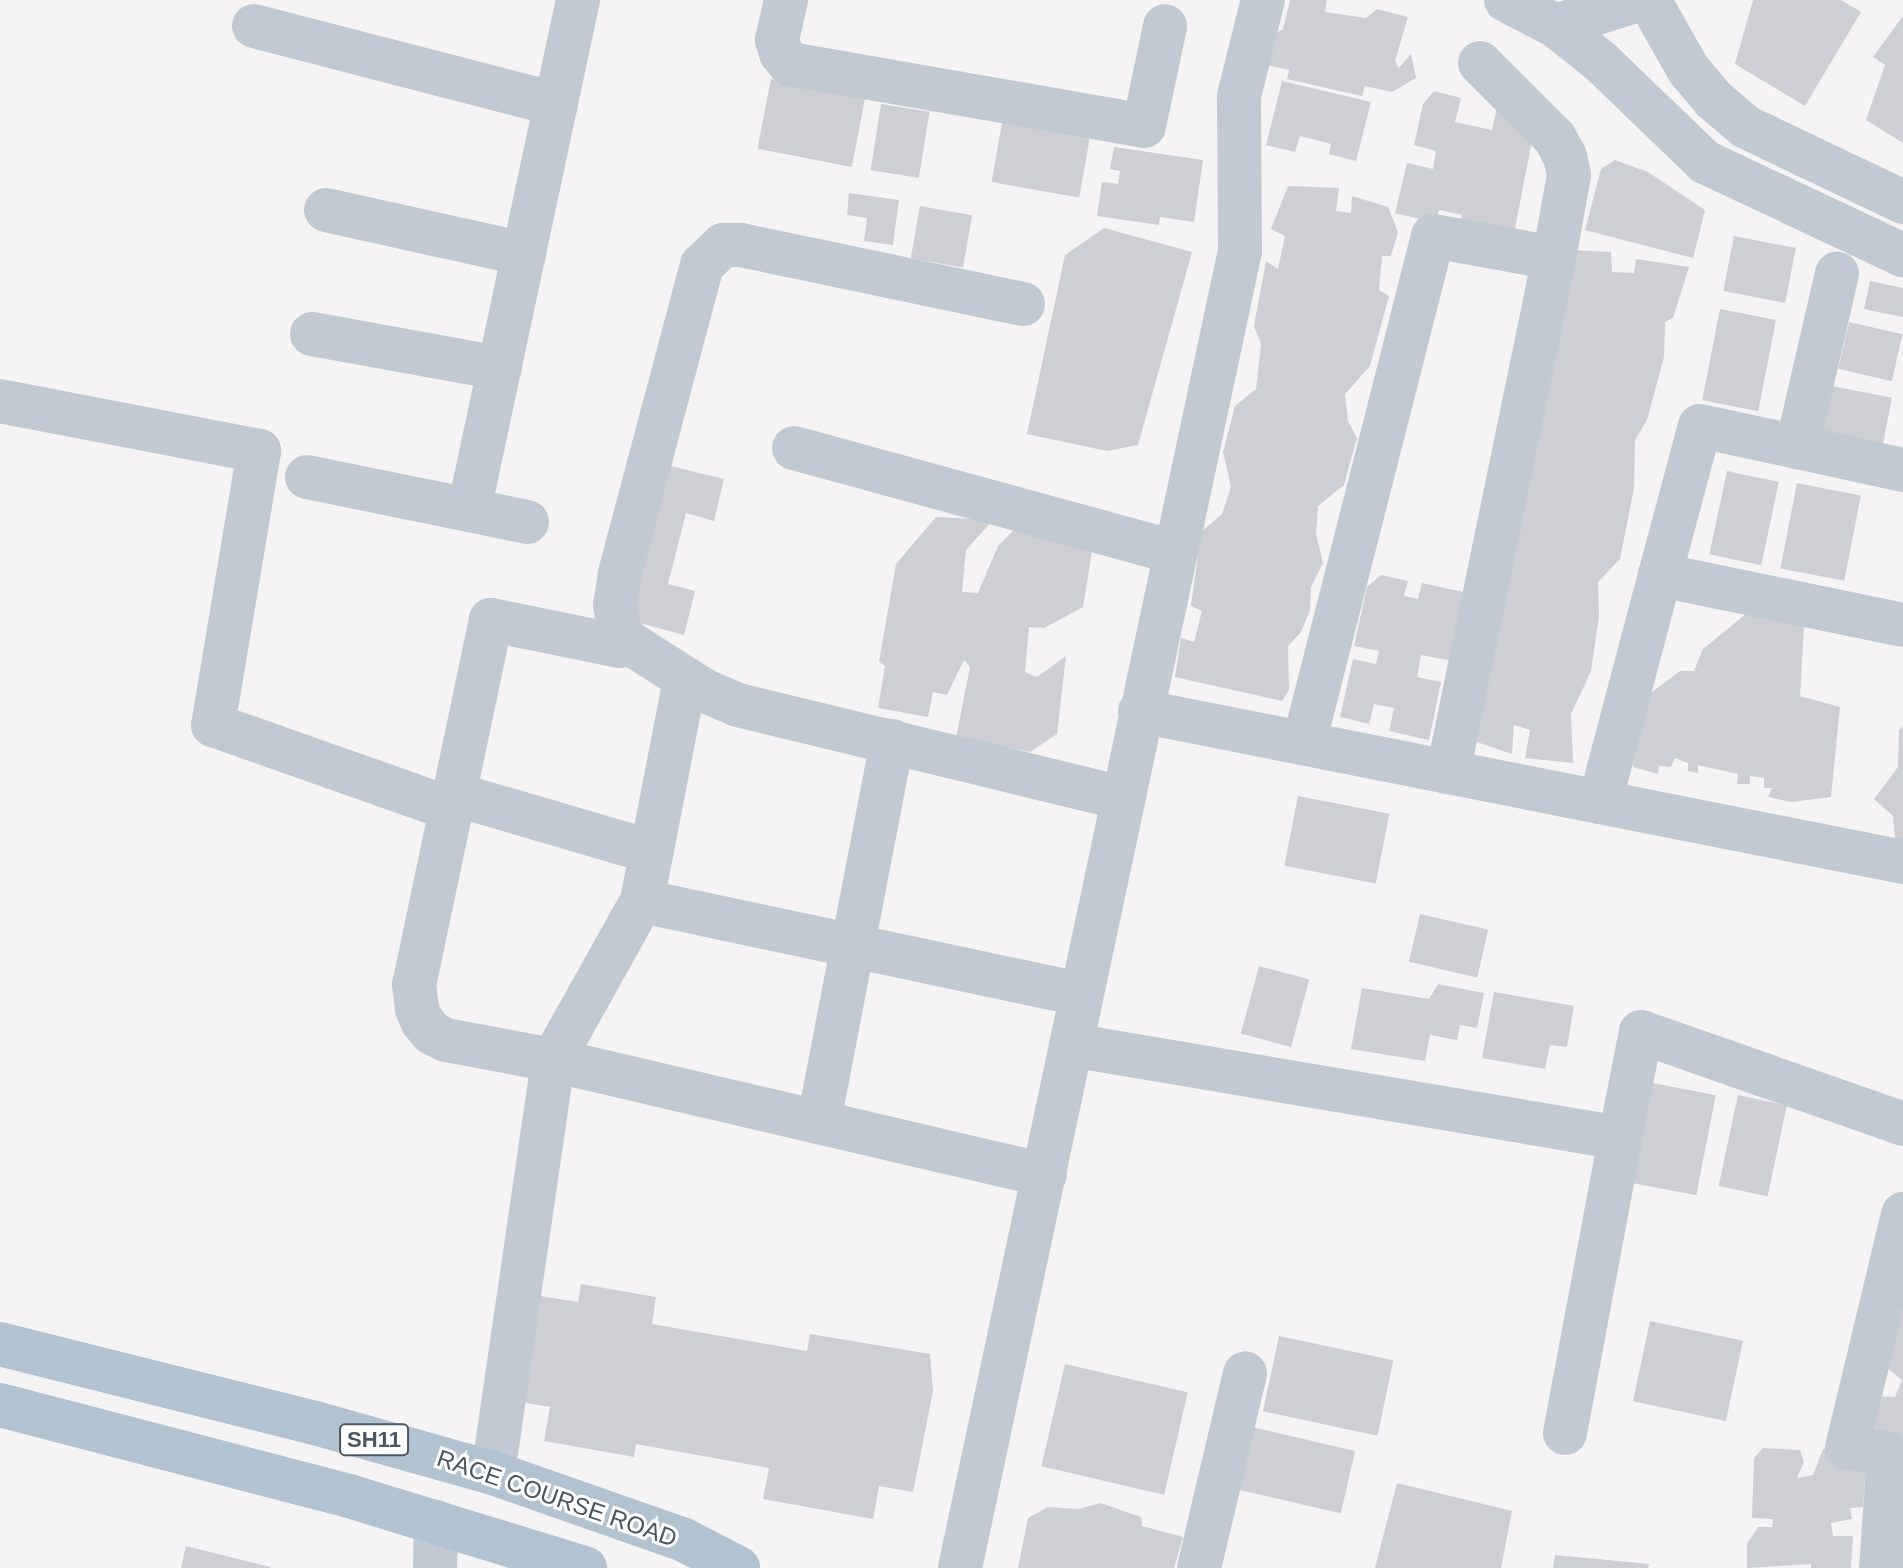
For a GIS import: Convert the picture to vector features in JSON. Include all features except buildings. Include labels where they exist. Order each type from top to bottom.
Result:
[{"type":"main road","name":"RACE COURSE ROAD","points":[[0,1344],[315,1423],[493,1473],[684,1540],[738,1568]]},
{"type":"main road","name":"SH11","points":[[0,1405],[349,1496],[585,1568]]},
{"type":"street","points":[[469,510],[578,0]]},
{"type":"street","points":[[786,0],[777,40],[781,53],[790,64],[1144,126],[1165,26]]},
{"type":"street","points":[[960,1568],[1240,251],[1239,96],[1263,0]]},
{"type":"street","points":[[1506,0],[1556,26],[1600,61],[1705,162],[1903,255]]},
{"type":"street","points":[[1556,26],[1638,0]]},
{"type":"street","points":[[1649,0],[1688,69],[1713,99],[1746,127],[1903,202]]},
{"type":"street","points":[[254,26],[556,104]]},
{"type":"street","points":[[1448,772],[1569,175],[1565,157],[1555,138],[1480,63]]},
{"type":"street","points":[[326,210],[524,254]]},
{"type":"street","points":[[1304,743],[1433,236],[1554,258]]},
{"type":"street","points":[[1023,304],[740,245],[723,245],[702,265],[632,520],[615,605],[620,633],[628,642],[685,679],[738,705],[1122,798]]},
{"type":"street","points":[[1797,447],[1837,274]]},
{"type":"street","points":[[312,334],[500,368]]},
{"type":"street","points":[[0,401],[259,451],[213,725],[452,802],[652,852]]},
{"type":"street","points":[[1600,802],[1700,426],[1903,470]]},
{"type":"street","points":[[794,448],[1174,552]]},
{"type":"street","points":[[307,477],[527,522]]},
{"type":"street","points":[[1660,575],[1903,625]]},
{"type":"street","points":[[628,642],[619,646],[491,620],[414,984],[417,1009],[432,1033],[446,1040],[553,1060],[1045,1175]]},
{"type":"street","points":[[493,1473],[553,1060],[642,901],[685,679]]},
{"type":"street","points":[[1140,711],[1903,862]]},
{"type":"street","points":[[819,1121],[892,741]]},
{"type":"street","points":[[642,901],[1081,994]]},
{"type":"street","points":[[1565,1433],[1641,1032],[1903,1124]]},
{"type":"street","points":[[1071,1045],[1620,1138]]},
{"type":"street","points":[[1881,1568],[1889,1454],[1847,1448],[1903,1214]]},
{"type":"street","points":[[1199,1568],[1245,1373]]},
{"type":"street","points":[[435,1568],[436,1522]]}]
